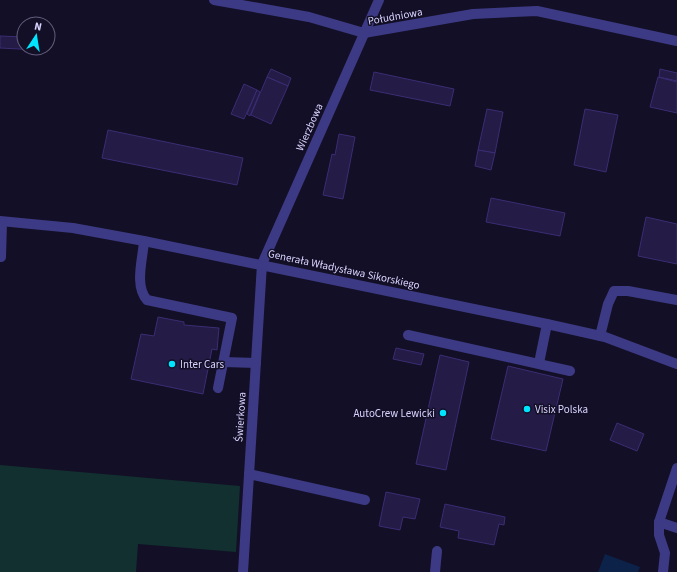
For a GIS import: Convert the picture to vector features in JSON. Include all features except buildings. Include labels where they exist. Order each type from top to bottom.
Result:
[{"type":"street","name":"Południowa","points":[[214,0],[309,17],[364,33],[473,14],[537,11],[677,41]]},
{"type":"street","name":"Wierzbowa","points":[[262,264],[379,0]]},
{"type":"street","name":"Generała Władysława Sikorskiego","points":[[1,222],[73,228],[144,240],[548,324],[600,336],[677,364]]},
{"type":"street","points":[[1,222],[1,257]]},
{"type":"street","points":[[144,240],[140,287],[147,300],[232,318],[218,388]]},
{"type":"street","name":"Świerkowa","points":[[243,572],[262,264]]},
{"type":"street","points":[[600,336],[608,304],[614,291],[628,291],[677,300]]},
{"type":"street","points":[[539,363],[548,324]]},
{"type":"street","points":[[408,335],[570,371]]},
{"type":"street","points":[[224,362],[256,363]]},
{"type":"street","points":[[663,572],[665,553],[659,535],[659,522],[677,468]]},
{"type":"street","points":[[249,474],[365,500]]},
{"type":"street","points":[[659,522],[677,528]]},
{"type":"street","points":[[434,572],[437,551]]},
{"type":"green space","points":[[0,465],[240,486],[236,552],[138,544],[136,572],[0,572]]},
{"type":"water","points":[[605,554],[640,567],[638,572],[598,572]]},
{"type":"place","name":"Inter Cars","points":[[172,364]]},
{"type":"place","name":"Visix Polska","points":[[527,409]]},
{"type":"place","name":"AutoCrew Lewicki","points":[[443,413]]}]
